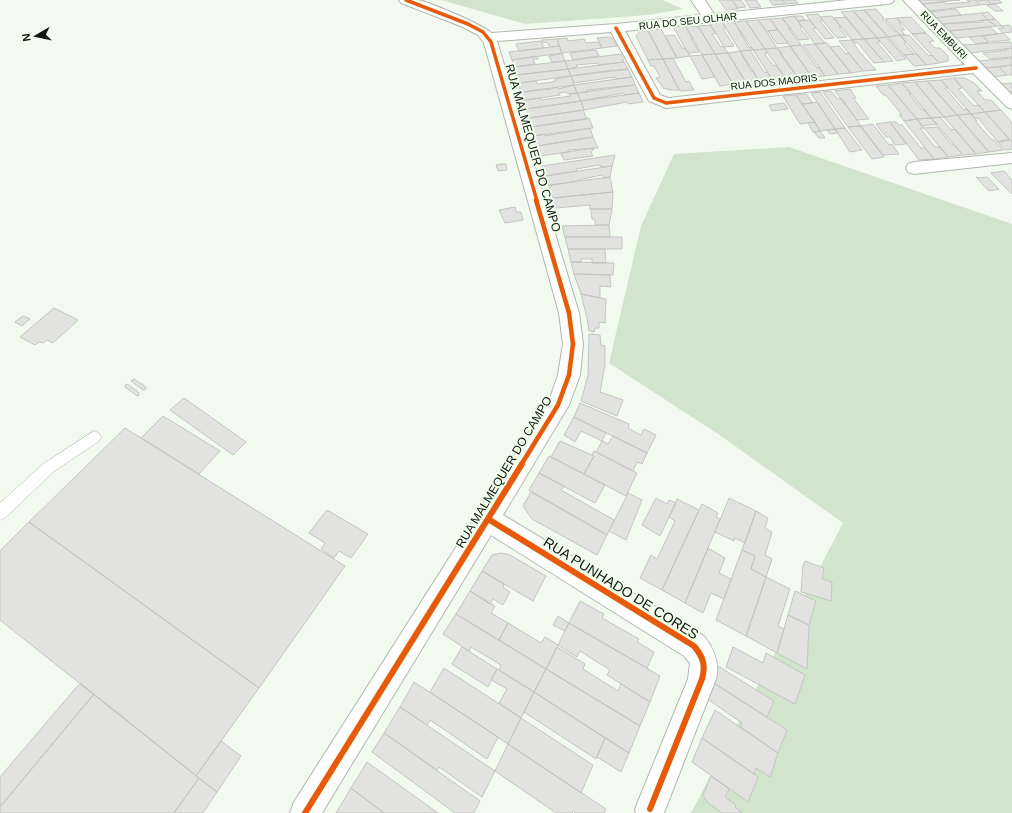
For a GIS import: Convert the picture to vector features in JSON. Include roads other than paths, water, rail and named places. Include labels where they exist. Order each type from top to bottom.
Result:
[{"type":"street","points":[[406,0],[468,24],[484,32],[488,37]]},
{"type":"street","points":[[698,0],[710,18]]},
{"type":"street","name":"RUA DO SEU OLHAR","points":[[488,37],[616,28],[887,0]]},
{"type":"street","name":"RUA EMBURI","points":[[910,0],[1012,104]]},
{"type":"street","name":"RUA DOS MAORIS","points":[[616,28],[654,98],[666,103],[976,68]]},
{"type":"street","name":"RUA MALMEQUER DO CAMPO","points":[[305,813],[558,405],[568,375],[573,344],[570,313],[494,48],[488,37]]},
{"type":"street","points":[[914,168],[1012,158]]},
{"type":"street","name":"RUA PUNHADO DE CORES","points":[[488,519],[694,646],[702,656],[706,669],[650,809]]},
{"type":"lane","points":[[0,513],[48,468],[94,437]]}]
